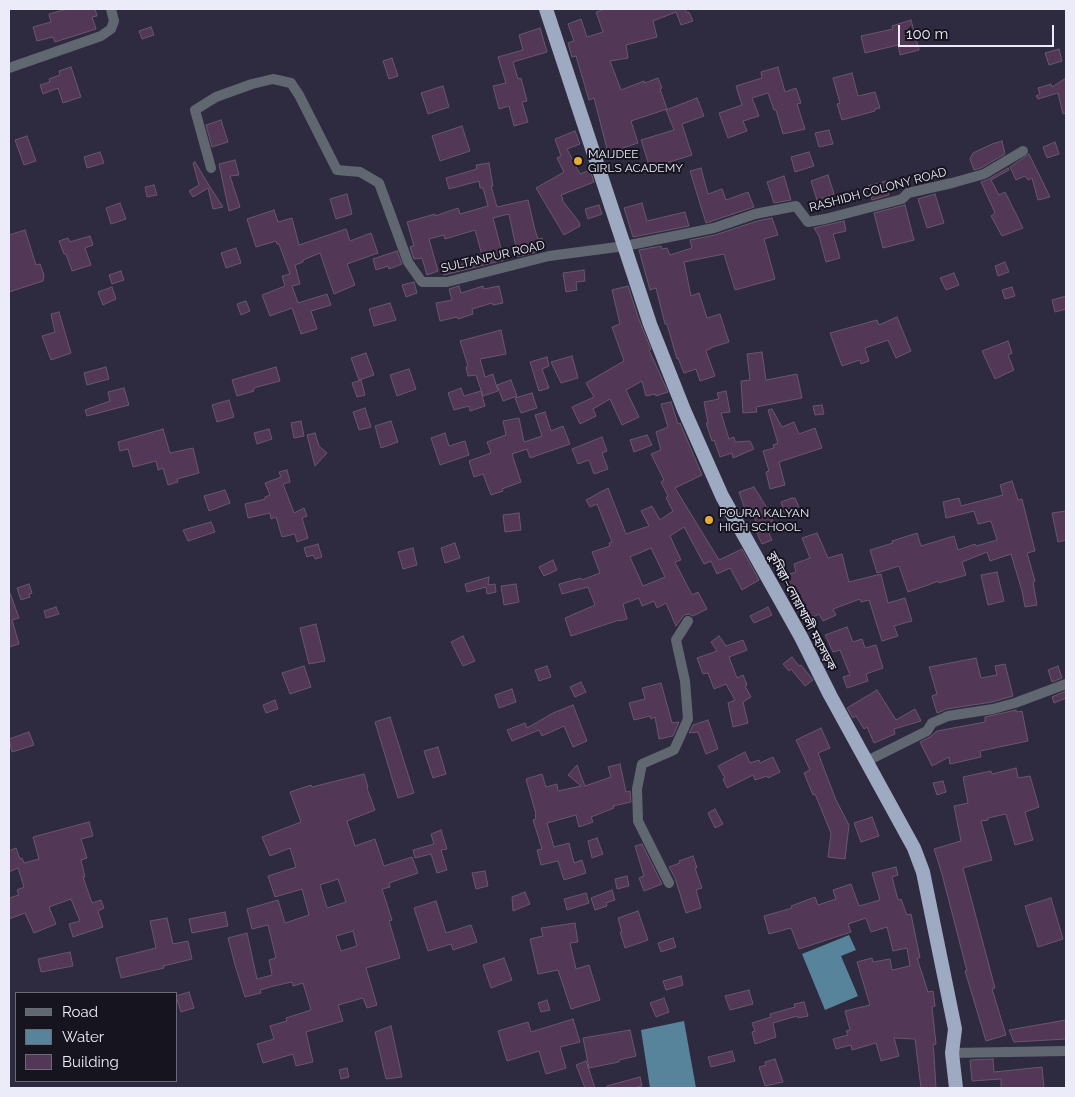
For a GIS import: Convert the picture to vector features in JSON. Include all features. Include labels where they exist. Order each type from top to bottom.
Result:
[{"type":"highway","name":"কুমিল্লা–নোয়াখালী মহাসড়ক","points":[[546,9],[654,333],[684,410],[722,496],[802,637],[830,695],[914,848],[923,872],[955,1029],[952,1052],[956,1088]]},
{"type":"street","points":[[9,68],[101,36],[111,29],[114,20],[110,9]]},
{"type":"street","name":"SULTANPUR ROAD","points":[[210,168],[195,110],[216,97],[252,84],[273,79],[291,83],[337,170],[360,172],[379,183],[408,262],[422,282],[447,282],[549,256],[625,246]]},
{"type":"street","name":"RASHIDH COLONY ROAD","points":[[625,246],[714,228],[755,214],[796,206],[808,222],[825,219],[902,199],[908,193],[984,174],[1023,151]]},
{"type":"street","points":[[670,883],[638,821],[637,789],[642,764],[674,750],[688,719],[685,681],[676,640],[688,621]]},
{"type":"street","points":[[867,761],[927,731],[932,723],[948,716],[1000,707],[1066,684]]},
{"type":"street","points":[[952,1052],[1066,1052]]},
{"type":"water","points":[[849,935],[856,950],[841,956],[858,996],[825,1010],[802,954]]},
{"type":"water","points":[[684,1021],[696,1088],[650,1088],[641,1030]]},
{"type":"building","points":[[67,9],[95,9],[97,16],[92,17],[96,29],[55,42],[53,37],[37,41],[33,27],[51,22],[49,14]]},
{"type":"building","points":[[605,9],[685,9],[687,13],[689,12],[693,21],[681,25],[676,12],[653,21],[657,37],[626,45],[628,58],[610,61],[621,90],[658,78],[667,109],[631,121],[638,143],[608,153],[594,98],[589,100],[576,56],[572,57],[568,43],[574,41],[568,24],[581,19],[587,37],[603,32],[596,12]]},
{"type":"building","points":[[911,20],[919,50],[900,55],[898,45],[865,53],[861,36],[893,29],[892,26]]},
{"type":"building","points":[[151,27],[154,35],[142,39],[139,31]]},
{"type":"building","points":[[540,28],[547,52],[513,62],[518,79],[521,78],[527,101],[522,102],[528,122],[514,126],[509,106],[499,109],[493,86],[506,83],[498,57],[523,50],[519,35]]},
{"type":"building","points":[[1059,49],[1062,61],[1049,65],[1045,53]]},
{"type":"building","points":[[392,58],[398,76],[389,79],[383,61]]},
{"type":"building","points":[[71,67],[81,97],[63,103],[58,88],[43,94],[40,85],[50,82],[49,79],[60,75],[59,71]]},
{"type":"building","points":[[778,67],[785,92],[796,88],[801,103],[797,104],[805,129],[783,134],[776,110],[774,110],[768,93],[752,98],[759,116],[743,121],[747,131],[728,138],[719,113],[742,105],[736,86],[762,78],[761,72]]},
{"type":"building","points":[[852,73],[858,96],[875,92],[880,108],[842,120],[837,104],[840,103],[833,78]]},
{"type":"building","points":[[1066,78],[1066,113],[1063,114],[1058,93],[1038,99],[1036,96],[1040,94],[1038,88],[1051,84],[1052,87]]},
{"type":"building","points":[[443,86],[449,107],[428,114],[421,93]]},
{"type":"building","points":[[697,98],[704,116],[682,124],[692,155],[650,168],[641,140],[674,130],[666,110]]},
{"type":"building","points":[[221,120],[228,142],[212,147],[206,125]]},
{"type":"building","points":[[462,126],[470,151],[440,161],[432,136]]},
{"type":"building","points":[[829,130],[833,144],[819,147],[815,133]]},
{"type":"building","points":[[575,131],[580,144],[567,149],[580,174],[590,170],[594,182],[561,195],[562,200],[580,226],[564,235],[536,188],[564,172],[557,158],[561,156],[555,139]]},
{"type":"building","points":[[27,136],[36,161],[24,165],[15,140]]},
{"type":"building","points":[[1002,141],[1005,154],[974,170],[970,159],[973,153]]},
{"type":"building","points":[[1055,142],[1059,154],[1047,158],[1043,147]]},
{"type":"building","points":[[100,152],[104,163],[87,168],[84,157]]},
{"type":"building","points":[[809,152],[814,166],[795,172],[791,157]]},
{"type":"building","points":[[1029,154],[1050,197],[1038,200],[1032,178],[1028,180],[1025,176],[1016,180],[1010,167]]},
{"type":"building","points":[[235,160],[239,175],[230,176],[240,207],[229,211],[219,164]]},
{"type":"building","points":[[195,162],[223,207],[213,209],[208,188],[193,197],[189,191],[199,185],[193,163]]},
{"type":"building","points":[[489,163],[493,186],[491,186],[497,207],[528,200],[535,230],[538,239],[542,238],[544,250],[518,257],[509,214],[493,218],[504,260],[444,275],[442,269],[468,263],[466,258],[482,255],[475,230],[445,239],[444,235],[429,239],[438,271],[427,275],[422,258],[414,259],[410,247],[414,246],[407,222],[435,214],[435,216],[458,208],[460,214],[488,206],[479,181],[449,189],[446,178],[477,169],[476,165]]},
{"type":"building","points":[[701,168],[708,194],[722,189],[726,200],[748,192],[754,207],[706,223],[690,171]]},
{"type":"building","points":[[1008,168],[1009,170],[991,180],[999,195],[1005,192],[1023,228],[1002,236],[991,216],[995,213],[981,182]]},
{"type":"building","points":[[828,175],[834,194],[817,200],[811,181]]},
{"type":"building","points":[[784,176],[791,200],[774,203],[767,182]]},
{"type":"building","points":[[886,181],[889,195],[872,200],[868,186]]},
{"type":"building","points":[[154,185],[157,195],[147,197],[145,187]]},
{"type":"building","points":[[347,194],[352,214],[336,219],[330,199]]},
{"type":"building","points":[[935,194],[944,223],[927,228],[918,199]]},
{"type":"building","points":[[120,203],[126,219],[111,224],[106,208]]},
{"type":"building","points":[[642,203],[647,221],[685,212],[689,226],[633,237],[624,208]]},
{"type":"building","points":[[599,205],[602,214],[588,219],[585,209]]},
{"type":"building","points":[[905,205],[914,240],[883,248],[874,213]]},
{"type":"building","points":[[274,210],[278,222],[292,218],[299,245],[346,229],[350,241],[371,233],[378,253],[347,264],[355,285],[334,294],[320,253],[295,265],[300,284],[292,286],[298,303],[327,294],[331,305],[311,311],[317,329],[301,334],[292,308],[270,316],[262,295],[285,286],[282,276],[290,274],[279,244],[276,241],[256,247],[247,219]]},
{"type":"building","points":[[772,218],[778,235],[764,239],[775,279],[735,290],[724,254],[684,262],[691,296],[699,293],[707,318],[720,314],[729,342],[706,351],[715,376],[700,381],[696,369],[684,373],[677,359],[667,324],[665,324],[656,288],[650,290],[639,250],[661,246],[662,249],[667,248],[670,255],[692,248],[690,240],[715,235]]},
{"type":"building","points":[[844,221],[846,231],[833,234],[840,258],[826,262],[819,236],[814,228]]},
{"type":"building","points":[[25,230],[36,265],[40,264],[44,275],[43,281],[9,292],[9,235]]},
{"type":"building","points":[[90,236],[93,245],[85,248],[91,265],[72,271],[59,241],[68,238],[70,242]]},
{"type":"building","points":[[236,248],[241,263],[226,268],[221,253]]},
{"type":"building","points":[[397,251],[402,264],[389,269],[388,266],[376,270],[373,259]]},
{"type":"building","points":[[1005,262],[1009,272],[998,276],[995,266]]},
{"type":"building","points":[[584,270],[585,281],[576,282],[577,290],[566,292],[563,273]]},
{"type":"building","points":[[121,271],[124,280],[112,284],[109,275]]},
{"type":"building","points":[[954,273],[959,285],[946,290],[940,278]]},
{"type":"building","points":[[414,282],[417,293],[406,297],[402,285]]},
{"type":"building","points":[[459,286],[461,293],[483,286],[484,289],[499,286],[503,303],[493,305],[492,303],[472,309],[473,314],[458,319],[457,317],[440,321],[436,303],[452,300],[449,289]]},
{"type":"building","points":[[628,286],[651,349],[649,350],[668,392],[656,396],[655,394],[646,396],[642,381],[626,390],[639,417],[622,425],[610,399],[593,409],[596,416],[580,424],[572,407],[594,397],[586,383],[624,361],[612,327],[620,324],[612,290]]},
{"type":"building","points":[[112,287],[116,299],[103,305],[98,292]]},
{"type":"building","points":[[1012,287],[1015,296],[1005,299],[1002,290]]},
{"type":"building","points":[[1066,296],[1066,309],[1055,312],[1052,300]]},
{"type":"building","points":[[246,301],[250,311],[241,315],[237,304]]},
{"type":"building","points":[[390,303],[396,320],[374,326],[369,309]]},
{"type":"building","points":[[59,312],[71,353],[51,360],[42,336],[55,332],[51,314]]},
{"type":"building","points":[[897,317],[911,351],[896,358],[888,340],[865,348],[869,361],[861,364],[860,360],[842,366],[830,333],[877,320],[879,325]]},
{"type":"building","points":[[501,330],[506,354],[480,359],[485,377],[493,374],[498,391],[483,396],[476,375],[468,376],[466,367],[468,366],[460,341]]},
{"type":"building","points":[[1008,341],[1012,353],[1008,355],[1014,370],[995,379],[982,351]]},
{"type":"building","points":[[762,352],[766,380],[797,374],[802,398],[756,407],[757,412],[743,413],[741,381],[750,380],[747,354]]},
{"type":"building","points":[[366,353],[374,375],[359,380],[351,358]]},
{"type":"building","points":[[572,356],[578,378],[561,383],[551,362]]},
{"type":"building","points":[[547,357],[549,366],[542,369],[549,388],[539,391],[530,362]]},
{"type":"building","points":[[106,367],[109,379],[87,385],[84,373]]},
{"type":"building","points":[[276,367],[280,381],[257,387],[253,389],[254,391],[237,396],[232,380]]},
{"type":"building","points":[[409,369],[416,389],[397,396],[390,375]]},
{"type":"building","points":[[361,380],[365,395],[357,397],[352,383]]},
{"type":"building","points":[[511,380],[517,396],[503,401],[497,385]]},
{"type":"building","points":[[124,388],[129,405],[87,416],[85,410],[110,401],[108,392]]},
{"type":"building","points":[[461,388],[464,396],[481,391],[485,406],[470,411],[469,406],[454,410],[448,393]]},
{"type":"building","points":[[726,391],[730,412],[721,413],[729,439],[734,437],[735,442],[750,441],[754,449],[733,458],[732,453],[720,457],[706,423],[708,423],[704,402],[719,399],[717,393]]},
{"type":"building","points":[[532,393],[537,408],[521,413],[515,398]]},
{"type":"building","points":[[229,400],[234,417],[217,422],[212,405]]},
{"type":"building","points":[[671,402],[678,424],[680,423],[702,475],[675,488],[719,560],[742,549],[759,580],[742,590],[730,568],[717,574],[711,561],[704,564],[684,527],[670,536],[681,560],[675,562],[692,595],[698,592],[707,609],[693,616],[689,614],[684,615],[676,626],[666,603],[657,608],[654,601],[642,606],[639,598],[623,604],[627,619],[571,636],[565,618],[595,605],[588,587],[562,594],[559,584],[581,578],[582,580],[600,573],[592,552],[610,546],[609,543],[612,542],[597,504],[590,507],[586,500],[608,488],[626,534],[649,526],[641,511],[652,506],[660,520],[673,511],[661,482],[664,480],[651,454],[661,450],[656,432],[668,427],[661,404]],"holes":[[[651,548],[665,577],[643,586],[630,557]]]},
{"type":"building","points":[[822,405],[824,414],[815,415],[813,406]]},
{"type":"building","points":[[365,408],[371,427],[359,430],[353,412]]},
{"type":"building","points":[[772,409],[782,427],[794,422],[799,434],[815,428],[822,448],[779,462],[785,485],[770,489],[766,472],[769,471],[763,451],[774,448],[773,445],[778,443],[768,410]]},
{"type":"building","points":[[545,412],[551,431],[563,426],[570,444],[530,458],[527,449],[512,454],[521,482],[491,495],[483,474],[474,477],[469,461],[491,453],[487,442],[506,435],[503,421],[519,418],[524,442],[542,436],[535,415]]},
{"type":"building","points":[[301,421],[304,436],[294,438],[291,423]]},
{"type":"building","points":[[391,421],[398,442],[381,448],[375,426]]},
{"type":"building","points":[[163,429],[170,453],[193,448],[199,473],[177,479],[178,482],[168,485],[163,468],[158,470],[156,461],[133,467],[128,449],[120,451],[118,442]]},
{"type":"building","points":[[269,429],[272,439],[257,444],[254,433]]},
{"type":"building","points":[[315,433],[319,446],[327,453],[315,466],[307,435]]},
{"type":"building","points":[[445,433],[449,446],[465,441],[469,455],[440,465],[431,438]]},
{"type":"building","points":[[647,435],[652,445],[634,452],[630,440]]},
{"type":"building","points":[[602,437],[607,451],[602,453],[608,469],[594,474],[589,460],[578,464],[572,449]]},
{"type":"building","points":[[287,470],[290,482],[283,484],[294,513],[304,508],[307,516],[302,518],[308,538],[297,542],[295,534],[282,537],[276,517],[271,519],[270,513],[248,518],[245,504],[265,499],[265,497],[270,495],[265,483],[281,477],[279,472]]},
{"type":"building","points":[[1012,481],[1018,500],[1022,499],[1035,551],[1027,553],[1035,581],[1033,582],[1037,605],[1025,607],[1011,554],[990,561],[987,552],[962,562],[966,575],[939,583],[939,581],[908,592],[899,566],[877,573],[870,550],[917,533],[921,546],[954,536],[958,550],[975,544],[976,546],[997,540],[991,521],[978,524],[974,511],[946,518],[943,502],[959,498],[961,506],[1003,495],[1000,485]]},
{"type":"building","points":[[754,487],[772,516],[773,521],[758,527],[751,510],[746,512],[739,492]]},
{"type":"building","points":[[225,490],[230,503],[209,511],[204,496]]},
{"type":"building","points":[[795,498],[799,507],[784,512],[781,502]]},
{"type":"building","points":[[1066,511],[1066,540],[1058,542],[1052,513]]},
{"type":"building","points":[[519,513],[521,530],[505,532],[503,515]]},
{"type":"building","points":[[211,522],[215,532],[188,541],[183,530]]},
{"type":"building","points":[[767,529],[772,540],[762,544],[757,533]]},
{"type":"building","points":[[817,533],[828,558],[842,554],[849,582],[881,574],[888,603],[905,598],[912,621],[894,626],[898,636],[882,641],[869,600],[861,602],[860,599],[833,609],[836,615],[823,621],[819,614],[806,621],[784,576],[796,572],[794,564],[810,558],[802,538]]},
{"type":"building","points":[[455,543],[460,558],[445,563],[441,548]]},
{"type":"building","points":[[318,544],[322,557],[315,559],[313,555],[307,557],[304,548]]},
{"type":"building","points":[[413,548],[417,565],[403,569],[398,552]]},
{"type":"building","points":[[553,560],[557,570],[544,576],[539,567]]},
{"type":"building","points":[[997,572],[1004,601],[988,605],[981,575]]},
{"type":"building","points":[[489,577],[488,585],[495,584],[496,592],[487,594],[486,587],[467,592],[465,584]]},
{"type":"building","points":[[29,584],[32,593],[29,594],[30,597],[21,600],[17,588]]},
{"type":"building","points":[[516,584],[519,602],[504,605],[501,586]]},
{"type":"building","points":[[9,593],[19,618],[12,620],[19,644],[9,647]]},
{"type":"building","points":[[56,607],[59,614],[46,618],[44,611]]},
{"type":"building","points":[[768,607],[772,615],[754,623],[750,616]]},
{"type":"building","points":[[316,624],[325,661],[309,664],[300,628]]},
{"type":"building","points":[[847,627],[853,642],[862,639],[865,648],[876,645],[883,668],[866,674],[868,681],[847,688],[843,677],[850,675],[840,650],[833,652],[825,635]]},
{"type":"building","points":[[463,636],[475,661],[463,666],[451,642]]},
{"type":"building","points":[[719,636],[726,646],[743,640],[747,650],[729,657],[737,678],[743,675],[747,685],[745,686],[751,697],[743,702],[748,723],[733,727],[728,703],[735,700],[726,684],[714,689],[708,673],[703,674],[697,658],[717,651],[711,642]]},
{"type":"building","points":[[792,657],[813,680],[805,686],[791,669],[789,671],[783,664]]},
{"type":"building","points":[[976,658],[981,678],[997,675],[995,666],[1005,664],[1013,696],[992,702],[947,709],[937,713],[932,696],[937,694],[929,667]]},
{"type":"building","points":[[304,666],[311,687],[290,694],[282,673]]},
{"type":"building","points":[[547,666],[551,677],[539,681],[535,670]]},
{"type":"building","points":[[1058,666],[1062,678],[1052,682],[1048,670]]},
{"type":"building","points":[[581,682],[586,692],[575,697],[570,687]]},
{"type":"building","points":[[661,683],[672,723],[679,722],[673,736],[659,739],[655,717],[651,719],[650,716],[634,720],[629,703],[645,699],[642,688]]},
{"type":"building","points":[[512,689],[516,702],[499,708],[495,695]]},
{"type":"building","points":[[877,690],[896,720],[915,709],[921,721],[894,729],[895,734],[874,743],[867,727],[864,729],[856,716],[853,718],[847,708]]},
{"type":"building","points":[[1066,691],[1066,698],[1054,703],[1052,697]]},
{"type":"building","points":[[275,700],[278,709],[266,713],[263,705]]},
{"type":"building","points":[[573,705],[587,741],[573,747],[564,726],[542,736],[539,730],[512,741],[507,730],[525,723],[527,728],[553,713]]},
{"type":"building","points":[[1016,710],[1016,712],[1022,711],[1028,741],[980,751],[981,757],[950,764],[949,757],[932,766],[920,742],[937,731],[985,722],[985,717]]},
{"type":"building","points":[[390,717],[414,793],[398,798],[375,722]]},
{"type":"building","points":[[708,720],[718,749],[706,754],[698,732],[689,733],[693,725]]},
{"type":"building","points":[[821,728],[830,748],[818,753],[836,800],[849,825],[845,859],[828,857],[831,833],[804,773],[810,770],[796,740]]},
{"type":"building","points":[[29,732],[34,745],[12,752],[9,739]]},
{"type":"building","points":[[438,747],[446,774],[433,778],[424,751]]},
{"type":"building","points":[[745,752],[750,763],[759,760],[760,763],[773,757],[780,772],[768,778],[767,776],[755,780],[753,775],[727,788],[723,779],[725,778],[718,766]]},
{"type":"building","points":[[620,764],[626,792],[630,791],[631,802],[613,806],[614,808],[591,817],[593,822],[579,827],[576,815],[547,823],[554,847],[569,843],[574,863],[582,860],[586,873],[564,880],[558,861],[541,865],[537,850],[542,849],[533,820],[536,819],[536,814],[526,779],[542,774],[546,787],[557,784],[558,791],[581,786],[568,775],[577,765],[585,786],[611,777],[608,767]]},
{"type":"building","points":[[1016,768],[1018,778],[1030,776],[1039,807],[1025,812],[1033,840],[1015,845],[1006,814],[988,818],[988,820],[981,821],[992,860],[963,868],[995,988],[992,989],[1006,1035],[986,1041],[965,971],[967,971],[934,849],[961,841],[954,806],[968,803],[963,777],[991,771],[992,774]]},
{"type":"building","points":[[364,774],[375,810],[347,821],[355,846],[375,839],[384,866],[412,857],[418,873],[389,883],[390,887],[382,889],[392,920],[389,921],[400,958],[366,968],[377,1005],[367,1008],[363,998],[338,1005],[343,1021],[306,1032],[313,1062],[296,1066],[293,1054],[263,1063],[257,1044],[274,1039],[270,1026],[287,1021],[286,1018],[311,1010],[303,983],[293,986],[292,982],[274,986],[260,990],[261,993],[245,997],[228,938],[247,933],[257,979],[272,975],[269,960],[276,958],[268,925],[252,929],[247,909],[278,900],[285,923],[309,915],[302,889],[275,897],[268,876],[296,867],[290,848],[270,856],[262,837],[301,822],[290,792],[311,785],[312,787]],"holes":[[[338,879],[346,902],[327,908],[320,885]],[[353,931],[357,946],[341,951],[336,936]]]},
{"type":"building","points":[[943,781],[946,792],[937,795],[933,783]]},
{"type":"building","points":[[715,809],[723,824],[715,828],[708,813]]},
{"type":"building","points":[[872,817],[879,836],[861,842],[854,823]]},
{"type":"building","points":[[89,822],[93,836],[81,839],[87,858],[81,860],[85,877],[83,877],[92,903],[101,900],[104,908],[98,911],[103,927],[73,937],[69,924],[80,921],[71,899],[49,907],[56,924],[34,933],[25,913],[9,919],[9,898],[19,895],[17,890],[24,887],[18,868],[9,872],[9,851],[16,848],[20,859],[22,858],[24,863],[39,859],[33,837]]},
{"type":"building","points":[[441,830],[447,849],[441,850],[447,870],[437,873],[431,854],[415,858],[413,850],[434,844],[431,834]]},
{"type":"building","points":[[597,838],[603,854],[592,858],[588,841]]},
{"type":"building","points":[[642,844],[662,884],[644,891],[639,878],[644,876],[635,846]]},
{"type":"building","points":[[693,856],[702,888],[696,890],[701,908],[686,913],[675,878],[669,867]]},
{"type":"building","points":[[896,867],[898,875],[892,877],[898,900],[901,899],[907,915],[911,914],[920,958],[917,958],[928,992],[933,991],[935,1006],[932,1007],[936,1044],[933,1045],[936,1088],[921,1088],[915,1039],[894,1038],[899,1056],[881,1061],[876,1043],[852,1050],[851,1045],[836,1049],[833,1039],[848,1035],[846,1031],[850,1030],[845,1011],[870,1005],[857,962],[872,958],[873,962],[890,959],[892,970],[910,966],[907,948],[893,951],[887,927],[871,932],[866,918],[848,924],[851,932],[799,949],[791,928],[769,934],[764,916],[792,908],[791,906],[815,897],[818,905],[836,899],[833,890],[851,884],[859,906],[880,900],[872,873]]},
{"type":"building","points":[[485,871],[488,886],[476,889],[472,873]]},
{"type":"building","points":[[627,876],[629,886],[617,889],[615,879]]},
{"type":"building","points":[[612,890],[615,900],[606,903],[607,906],[595,910],[591,898]]},
{"type":"building","points":[[525,892],[530,904],[513,911],[512,897]]},
{"type":"building","points":[[586,893],[589,903],[567,910],[564,899]]},
{"type":"building","points":[[1051,898],[1063,939],[1038,947],[1025,906]]},
{"type":"building","points":[[436,901],[446,933],[471,925],[477,942],[453,950],[451,944],[428,951],[414,908]]},
{"type":"building","points":[[638,911],[648,940],[625,948],[618,918]]},
{"type":"building","points":[[225,912],[228,926],[192,933],[189,919]]},
{"type":"building","points":[[167,918],[173,944],[188,941],[192,959],[121,978],[116,958],[156,948],[150,921]]},
{"type":"building","points":[[575,923],[578,942],[570,943],[576,969],[589,965],[600,1000],[571,1009],[558,970],[538,974],[530,939],[543,936],[541,928]]},
{"type":"building","points":[[673,938],[676,947],[661,952],[658,943]]},
{"type":"building","points":[[70,952],[73,966],[41,972],[38,959]]},
{"type":"building","points":[[504,958],[512,980],[491,988],[483,965]]},
{"type":"building","points":[[681,976],[683,985],[666,990],[663,981]]},
{"type":"building","points":[[749,990],[753,1004],[730,1010],[725,996]]},
{"type":"building","points":[[189,992],[194,1008],[181,1012],[178,995]]},
{"type":"building","points":[[664,998],[669,1012],[656,1017],[650,1003]]},
{"type":"building","points":[[547,1000],[550,1010],[541,1012],[538,1003]]},
{"type":"building","points":[[804,1002],[808,1016],[798,1018],[797,1016],[773,1023],[776,1037],[755,1044],[752,1032],[755,1031],[752,1023],[771,1017],[770,1014],[795,1007],[794,1004]]},
{"type":"building","points":[[573,1019],[580,1042],[560,1047],[566,1068],[546,1074],[539,1051],[507,1061],[498,1031],[528,1022],[531,1032]]},
{"type":"building","points":[[1066,1020],[1066,1039],[1014,1042],[1009,1030]]},
{"type":"building","points":[[391,1026],[402,1077],[386,1079],[375,1032]]},
{"type":"building","points":[[630,1030],[636,1056],[619,1060],[619,1062],[589,1068],[583,1038]]},
{"type":"building","points":[[732,1051],[735,1061],[711,1067],[708,1057]]},
{"type":"building","points":[[775,1059],[783,1082],[765,1086],[759,1067],[766,1065],[765,1062]]},
{"type":"building","points":[[993,1059],[994,1072],[1042,1067],[1044,1088],[1001,1088],[1001,1079],[972,1081],[970,1060]]},
{"type":"building","points":[[586,1061],[595,1088],[585,1088],[576,1065]]},
{"type":"building","points":[[347,1068],[349,1077],[341,1079],[339,1070]]},
{"type":"building","points":[[640,1077],[642,1086],[607,1088],[607,1086]]},
{"type":"place","name":"MAIJDEE GIRLS ACADEMY","points":[[578,161]]},
{"type":"place","name":"POURA KALYAN HIGH SCHOOL","points":[[709,520]]}]
